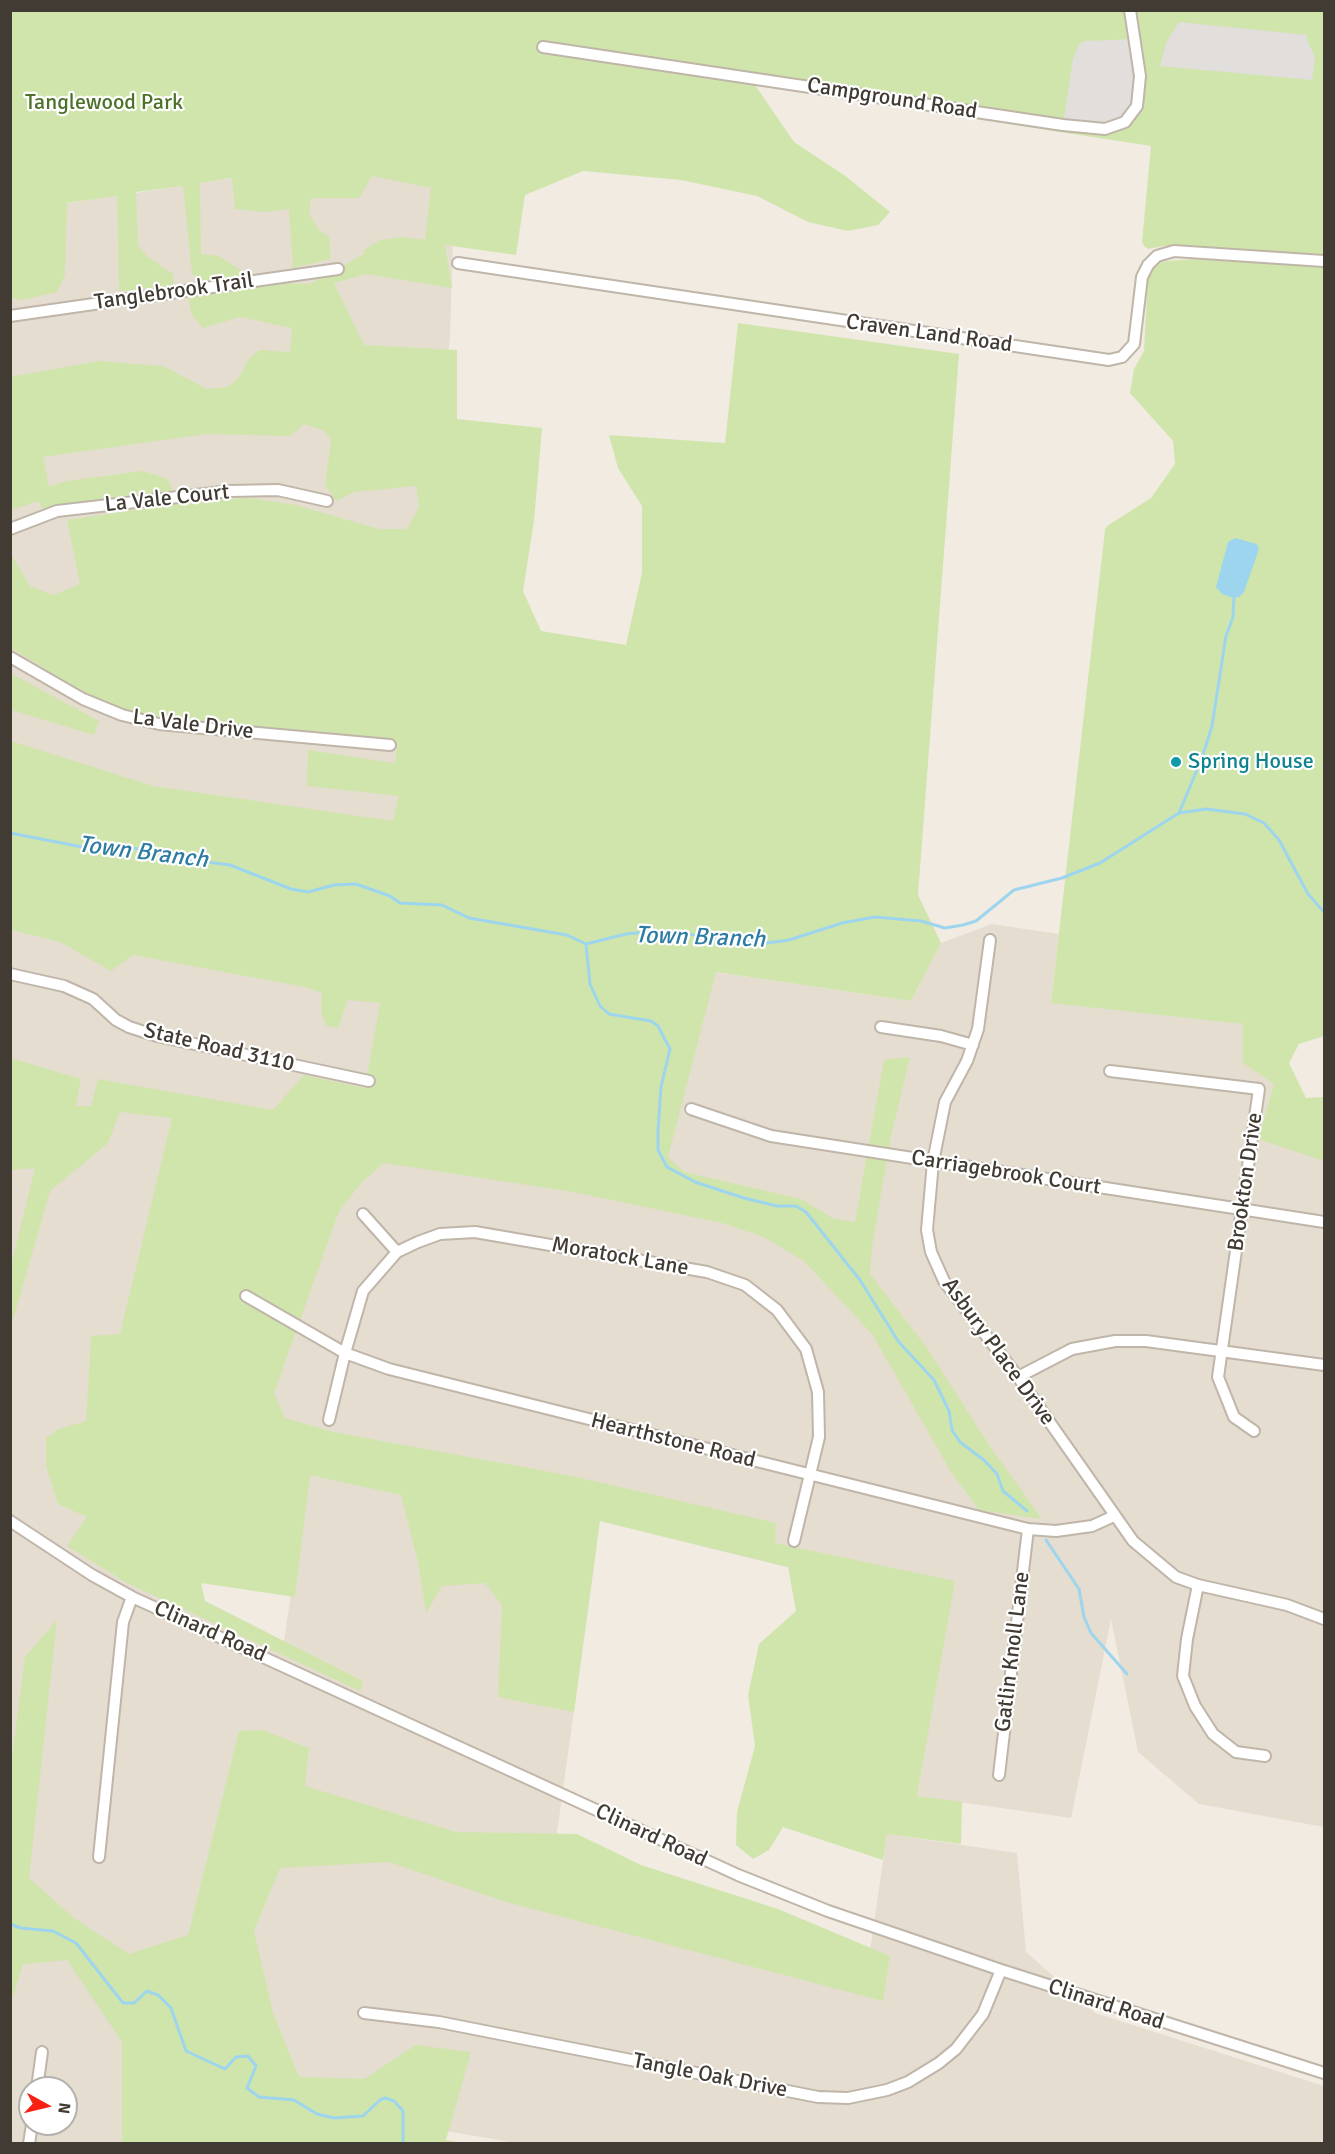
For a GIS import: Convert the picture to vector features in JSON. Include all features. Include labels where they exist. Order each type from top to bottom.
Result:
[{"type":"street","name":"Campground Road","points":[[543,47],[1070,126],[1105,129],[1125,122],[1137,105],[1140,76],[1130,10]]},
{"type":"street","name":"Craven Land Road","points":[[458,263],[1109,360],[1122,357],[1134,344],[1142,277],[1148,265],[1157,256],[1174,251],[1324,261]]},
{"type":"street","name":"Tanglebrook Trail","points":[[10,316],[338,269]]},
{"type":"street","name":"La Vale Court","points":[[10,529],[57,511],[230,491],[278,490],[327,501]]},
{"type":"street","name":"La Vale Drive","points":[[10,657],[82,699],[122,715],[159,724],[390,746]]},
{"type":"street","name":"Asbury Place Drive","points":[[990,940],[981,1013],[973,1045],[945,1102],[933,1162],[927,1230],[931,1252],[944,1281],[1018,1377],[1133,1541],[1176,1577],[1198,1585],[1287,1605],[1324,1619]]},
{"type":"street","name":"State Road 3110","points":[[10,974],[64,986],[93,999],[116,1020],[156,1036],[369,1081]]},
{"type":"street","points":[[881,1027],[940,1036],[973,1045]]},
{"type":"street","name":"Brookton Drive","points":[[1110,1071],[1259,1089],[1218,1377],[1227,1405],[1241,1425],[1254,1431]]},
{"type":"street","name":"Carriagebrook Court","points":[[691,1109],[771,1136],[1324,1222]]},
{"type":"street","points":[[363,1214],[397,1252]]},
{"type":"street","name":"Moratock Lane","points":[[329,1420],[363,1291],[397,1252],[440,1234],[475,1232],[707,1272],[745,1285],[777,1310],[806,1349],[818,1392],[819,1437],[812,1475],[794,1541]]},
{"type":"street","name":"Hearthstone Road","points":[[246,1296],[345,1353],[389,1369],[1028,1529],[1056,1531],[1092,1526],[1114,1516]]},
{"type":"street","points":[[1018,1377],[1072,1349],[1115,1341],[1146,1341],[1324,1365]]},
{"type":"street","name":"Clinard Road","points":[[13,1527],[132,1597],[738,1875],[828,1911],[1001,1970],[1324,2073]]},
{"type":"street","name":"Gatlin Knoll Lane","points":[[999,1775],[1028,1529]]},
{"type":"street","points":[[1198,1585],[1187,1639],[1183,1676],[1195,1706],[1213,1734],[1236,1752],[1265,1756]]},
{"type":"street","points":[[99,1857],[123,1622],[132,1597]]},
{"type":"street","name":"Tangle Oak Drive","points":[[364,2013],[439,2022],[818,2097],[848,2098],[887,2090],[908,2082],[947,2056],[968,2036],[983,2014],[1001,1970]]},
{"type":"street","points":[[39,2076],[42,2052]]},
{"type":"shaded area","points":[[1179,22],[1307,35],[1307,41],[1315,56],[1312,80],[1160,66],[1166,43]]},
{"type":"shaded area","points":[[1134,39],[1137,106],[1117,127],[1063,125],[1073,59],[1079,44],[1085,41]]},
{"type":"shaded area","points":[[364,158],[455,180],[450,336],[418,668],[708,971],[911,1001],[941,943],[992,924],[1059,934],[1051,1003],[1244,1009],[1324,1133],[1324,1827],[1199,1804],[1138,1752],[1111,1619],[1071,1818],[917,1796],[948,1607],[543,1507],[597,1544],[558,1826],[544,1901],[866,1978],[887,1834],[1017,1853],[1026,1952],[1095,2013],[1324,2086],[1324,2143],[521,2144],[423,2127],[122,2042],[122,2143],[11,2144],[11,212]],"holes":[[[313,1449],[283,1647],[93,1556]]]},
{"type":"green space","name":"Tanglewood Park","points":[[11,11],[1324,11],[1324,258],[1164,246],[1148,249],[1142,242],[1151,146],[755,85],[794,142],[844,175],[890,212],[878,225],[848,231],[808,222],[757,196],[681,180],[583,171],[525,195],[516,255],[445,245],[452,288],[366,274],[334,283],[364,345],[457,350],[457,419],[542,428],[534,521],[523,591],[541,631],[626,645],[642,573],[642,506],[618,468],[609,435],[725,443],[738,323],[959,354],[918,895],[941,943],[911,1001],[716,972],[668,1157],[684,1172],[801,1199],[834,1219],[855,1222],[884,1060],[910,1057],[891,1136],[872,1247],[870,1274],[927,1348],[991,1448],[1042,1519],[979,1510],[951,1472],[872,1334],[804,1261],[764,1237],[722,1223],[573,1192],[384,1163],[362,1182],[339,1211],[274,1393],[285,1418],[333,1432],[572,1476],[776,1523],[775,1543],[955,1581],[917,1796],[962,1802],[961,1844],[887,1834],[883,1860],[783,1827],[769,1850],[753,1859],[736,1845],[737,1812],[755,1746],[748,1695],[759,1644],[796,1611],[788,1567],[600,1521],[574,1712],[498,1697],[502,1605],[485,1583],[442,1586],[426,1613],[418,1562],[401,1495],[310,1475],[295,1597],[201,1583],[205,1601],[363,1681],[360,1691],[127,1583],[67,1546],[87,1517],[58,1504],[46,1466],[46,1438],[59,1429],[86,1421],[91,1336],[120,1334],[172,1118],[120,1112],[108,1143],[50,1191],[11,1327],[11,1266],[35,1168],[11,1170],[11,1058],[81,1079],[76,1106],[91,1106],[98,1079],[273,1110],[304,1075],[365,1088],[380,1003],[348,1000],[338,1028],[326,1026],[321,1011],[322,993],[305,987],[133,955],[111,971],[60,942],[11,930],[11,741],[153,786],[393,821],[399,796],[307,786],[308,750],[395,763],[397,742],[184,722],[122,709],[85,693],[11,648],[11,554],[30,586],[53,595],[80,584],[67,520],[192,501],[251,498],[296,505],[379,529],[407,529],[419,507],[416,486],[354,492],[336,501],[325,484],[331,441],[325,431],[304,424],[290,436],[206,434],[43,457],[49,487],[66,481],[143,471],[168,479],[173,492],[44,513],[39,501],[11,510],[11,377],[98,361],[163,366],[207,389],[228,387],[240,376],[249,358],[260,350],[290,352],[292,328],[240,317],[203,328],[192,315],[188,298],[270,283],[310,284],[364,254],[364,250],[380,240],[403,237],[425,240],[431,188],[372,176],[359,198],[311,198],[309,213],[318,229],[329,237],[331,259],[293,268],[289,209],[264,212],[235,209],[232,178],[200,183],[201,254],[219,256],[248,275],[227,280],[204,281],[192,274],[183,186],[136,192],[138,245],[147,256],[173,274],[174,288],[119,291],[117,196],[67,203],[65,275],[57,292],[22,300],[11,298]]},
{"type":"green space","points":[[1196,259],[1324,267],[1324,1036],[1299,1044],[1289,1063],[1306,1098],[1324,1097],[1324,1161],[1258,1139],[1274,1084],[1243,1063],[1243,1024],[1051,1003],[1105,530],[1107,526],[1151,498],[1175,464],[1173,441],[1130,393],[1134,369],[1144,351],[1148,276],[1154,265],[1166,261]]},
{"type":"green space","points":[[10,673],[99,721],[94,735],[11,710]]},
{"type":"green space","points":[[57,1620],[29,1878],[74,1918],[129,1954],[188,1935],[239,1731],[262,1730],[309,1748],[305,1786],[456,1832],[577,1834],[641,1865],[778,1909],[890,1956],[883,2001],[506,1902],[389,1862],[280,1868],[254,1931],[273,2013],[299,2077],[364,2079],[416,2045],[471,2052],[446,2140],[464,2143],[122,2143],[122,2042],[67,1960],[23,1964],[11,2003],[11,1765],[25,1657]]},
{"type":"water","points":[[1235,538],[1257,544],[1259,549],[1244,592],[1239,597],[1233,598],[1222,594],[1216,587],[1228,542]]},
{"type":"waterway","points":[[1179,813],[1202,758],[1212,726],[1226,636],[1233,617],[1234,596]]},
{"type":"waterway","name":"Town Branch","points":[[10,833],[103,851],[132,848],[175,854],[191,860],[230,865],[291,889],[308,892],[334,885],[356,884],[390,896],[400,903],[442,905],[469,918],[567,935],[586,944],[626,934],[658,931],[767,943],[789,940],[842,923],[875,917],[921,921],[945,928],[963,925],[976,921],[1014,890],[1062,878],[1100,863],[1179,813],[1206,809],[1245,814],[1264,823],[1279,840],[1308,894],[1324,912]]},
{"type":"waterway","points":[[586,944],[590,984],[600,1006],[609,1014],[651,1021],[658,1026],[670,1049],[661,1087],[658,1131],[658,1150],[667,1167],[695,1182],[744,1198],[777,1206],[796,1206],[806,1212],[860,1280],[898,1341],[934,1380],[949,1411],[952,1430],[960,1442],[985,1461],[997,1474],[1003,1491],[1027,1511]]},
{"type":"waterway","points":[[1046,1540],[1079,1589],[1084,1617],[1091,1633],[1127,1674]]},
{"type":"waterway","points":[[10,1924],[21,1928],[53,1931],[76,1943],[123,2003],[134,2003],[147,1991],[158,1995],[171,2008],[186,2051],[225,2069],[236,2057],[248,2056],[256,2066],[247,2088],[259,2097],[294,2100],[317,2114],[334,2118],[363,2116],[380,2100],[385,2098],[394,2101],[403,2111],[403,2144]]},
{"type":"place","name":"Spring House","points":[[1176,762]]}]
